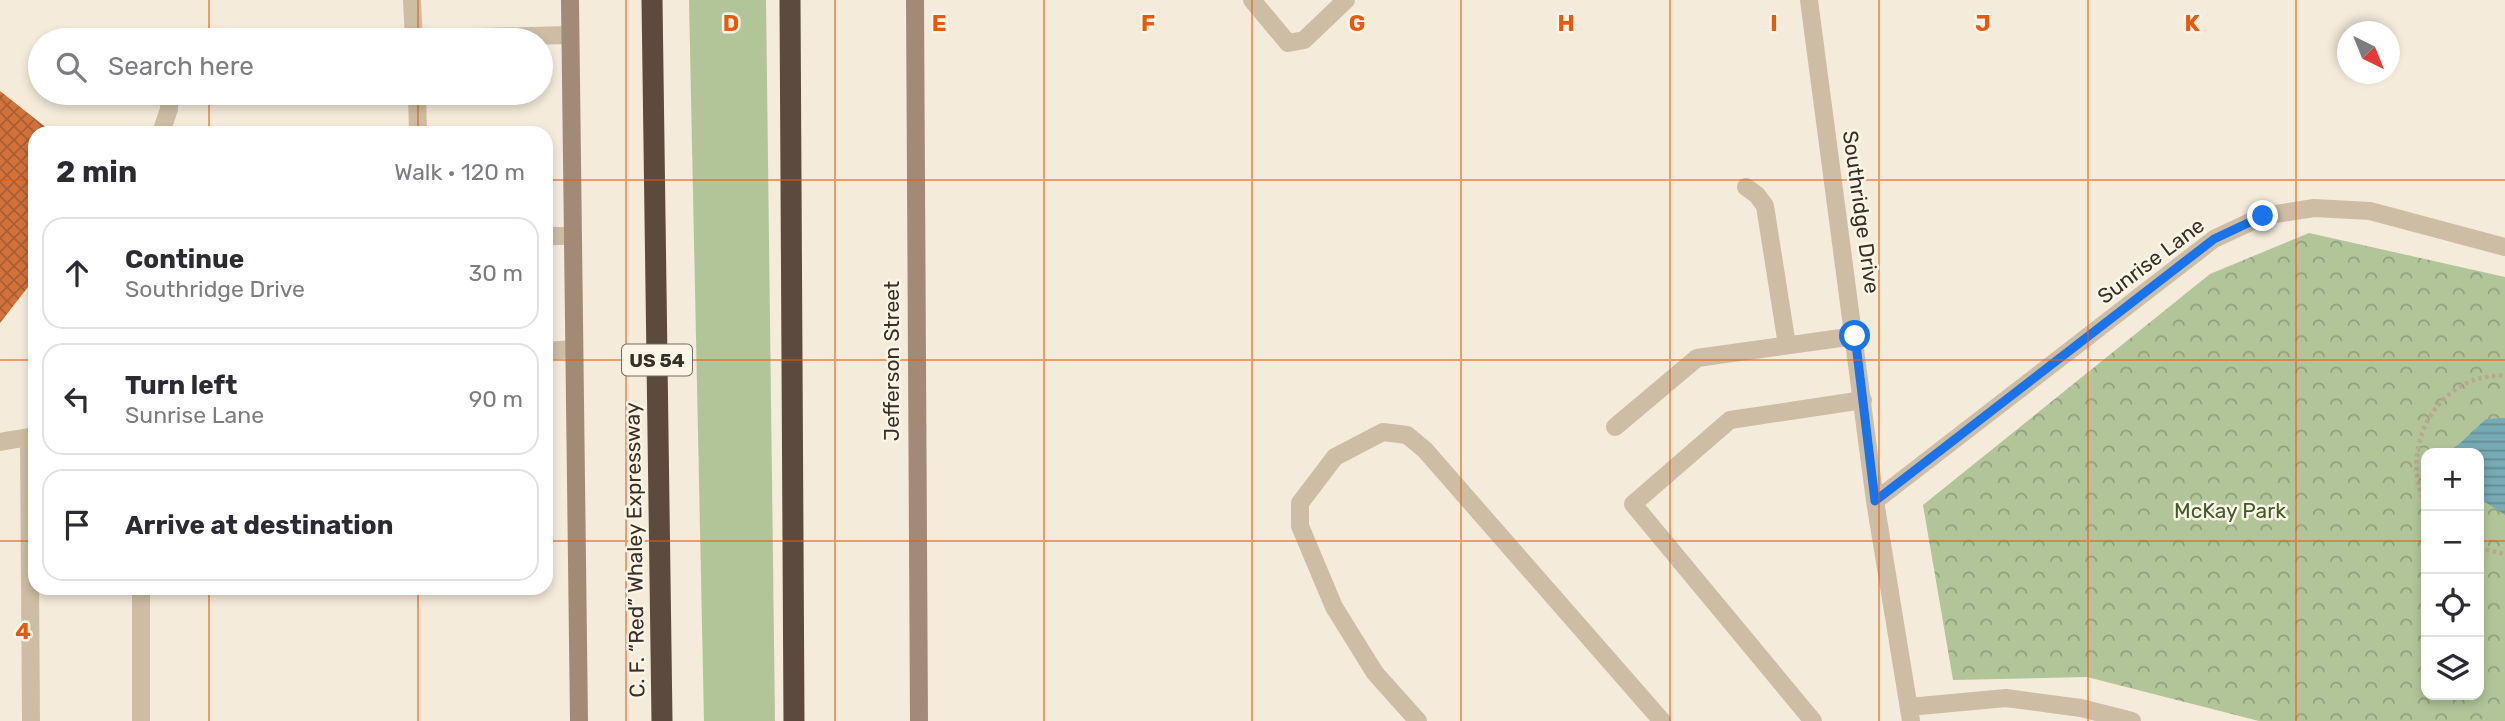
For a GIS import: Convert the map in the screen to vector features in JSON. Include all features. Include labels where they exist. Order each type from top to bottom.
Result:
[{"type":"highway","name":"C. F. “Red” Whaley Expressway","points":[[652,0],[662,721]]},
{"type":"highway","points":[[790,0],[794,721]]},
{"type":"street","points":[[412,0],[413,28]]},
{"type":"street","points":[[570,0],[579,721]]},
{"type":"street","name":"Jefferson Street","points":[[915,0],[919,721]]},
{"type":"street","points":[[1252,0],[1288,43],[1304,40],[1346,0]]},
{"type":"street","name":"Southridge Drive","points":[[1809,0],[1875,501],[1910,714]]},
{"type":"street","points":[[553,35],[570,35]]},
{"type":"street","points":[[163,126],[169,105]]},
{"type":"street","points":[[417,105],[418,126]]},
{"type":"street","points":[[1746,187],[1758,195],[1765,206],[1787,345]]},
{"type":"street","name":"Sunrise Lane","points":[[1875,501],[2214,239],[2263,216],[2314,208],[2370,211],[2505,247]]},
{"type":"street","points":[[553,236],[572,236]]},
{"type":"street","points":[[1615,427],[1697,358],[1855,336]]},
{"type":"street","points":[[553,350],[574,349]]},
{"type":"street","points":[[1814,721],[1633,504],[1730,419],[1863,400]]},
{"type":"street","points":[[1418,721],[1375,673],[1334,607],[1300,526],[1300,503],[1335,457],[1383,432],[1407,435],[1425,450],[1662,721]]},
{"type":"street","points":[[0,442],[28,437]]},
{"type":"street","points":[[31,595],[31,721]]},
{"type":"street","points":[[141,595],[141,721]]},
{"type":"street","points":[[1910,714],[2006,698],[2081,708],[2132,721]]},
{"type":"path","points":[[2421,495],[2416,462],[2422,430],[2436,407],[2456,388],[2480,377],[2505,375]]},
{"type":"path","points":[[2484,549],[2505,554]]},
{"type":"green space","points":[[689,0],[766,0],[775,721],[704,721]]},
{"type":"green space","name":"McKay Park","points":[[2309,233],[2505,277],[2505,721],[2259,721],[2087,677],[1953,680],[1923,505],[2210,274]]},
{"type":"water","points":[[2505,418],[2505,515],[2484,501],[2484,448],[2456,448],[2486,419]]},
{"type":"building","points":[[0,91],[44,126],[28,126],[28,287],[0,323]]},
{"type":"route","points":[[1855,336],[1875,501],[2214,239],[2263,216]]}]
